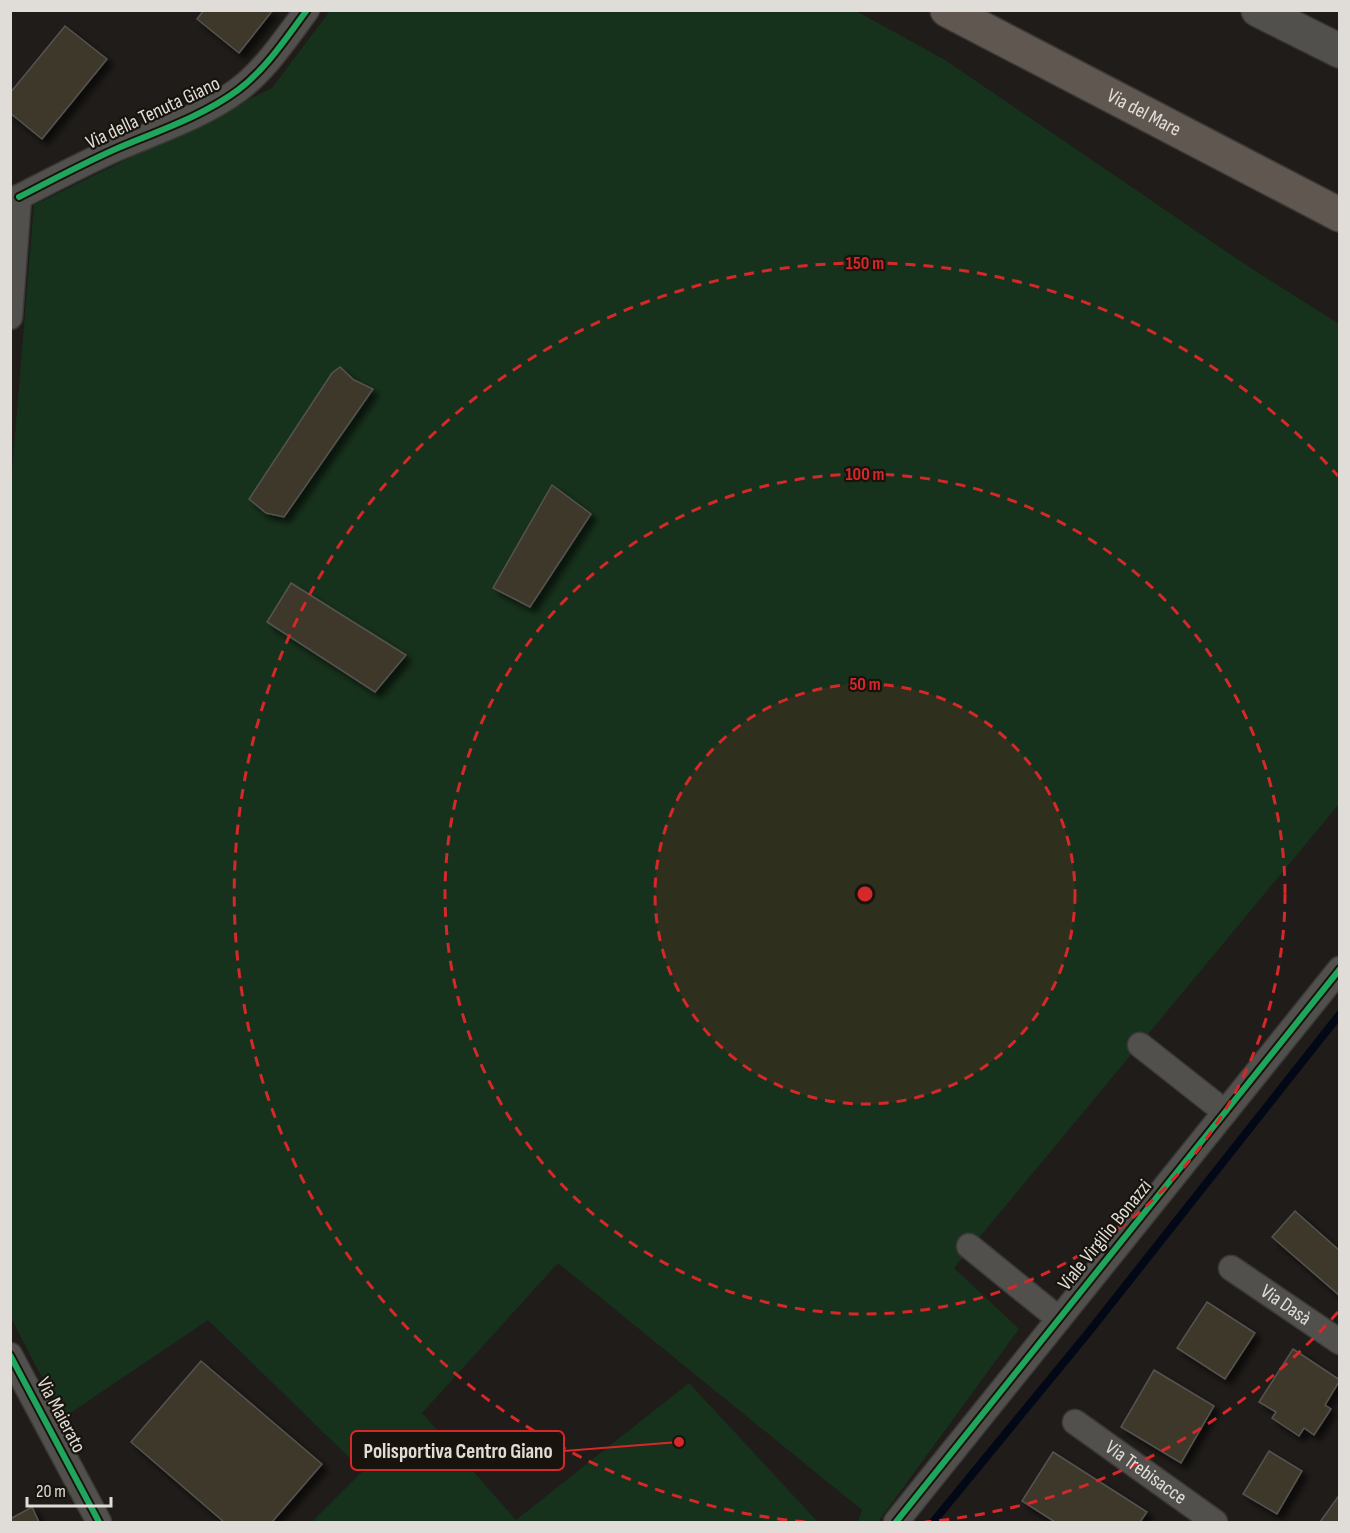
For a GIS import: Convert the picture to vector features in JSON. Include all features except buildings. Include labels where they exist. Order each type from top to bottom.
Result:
[{"type":"main road","name":"Via del Mare","points":[[947,10],[1340,215]]},
{"type":"main road","points":[[1258,10],[1340,51]]},
{"type":"street","name":"Via della Tenuta Giano","points":[[15,193],[201,112],[224,99],[238,90],[261,69],[307,10]]},
{"type":"street","points":[[10,317],[15,193]]},
{"type":"street","name":"Viale Virgilio Bonazzi","points":[[896,1522],[1340,969]]},
{"type":"street","points":[[1140,1045],[1225,1112]]},
{"type":"street","points":[[969,1246],[1059,1319]]},
{"type":"street","name":"Via Dasà","points":[[1231,1268],[1340,1342]]},
{"type":"street","name":"Via Maierato","points":[[13,1365],[99,1522]]},
{"type":"street","name":"Via Trebisacce","points":[[1075,1422],[1215,1522]]},
{"type":"green space","points":[[330,11],[856,11],[945,60],[1243,263],[1339,324],[1339,804],[954,1268],[1019,1329],[878,1522],[858,1522],[862,1510],[558,1263],[422,1413],[516,1520],[689,1383],[818,1522],[312,1522],[363,1471],[208,1320],[63,1418],[11,1318],[10,495],[34,205],[272,88]]},
{"type":"waterway","points":[[933,1522],[1088,1333],[1340,1014]]},
{"type":"cycle path","points":[[19,197],[118,148],[210,108],[238,90],[258,73],[307,10]]},
{"type":"cycle path","points":[[896,1522],[1340,969]]},
{"type":"cycle path","points":[[10,1355],[99,1522]]},
{"type":"place","name":"Polisportiva Centro Giano","points":[[679,1442]]}]
